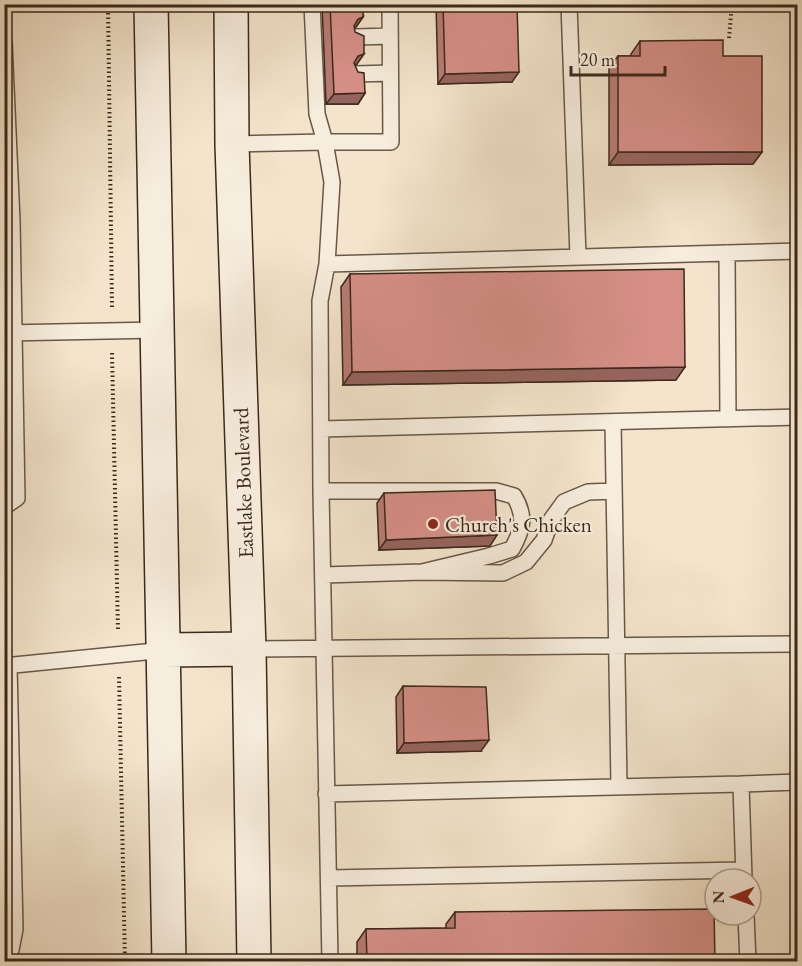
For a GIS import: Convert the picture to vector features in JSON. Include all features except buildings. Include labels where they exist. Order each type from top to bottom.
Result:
[{"type":"main road","points":[[151,4],[170,962]]},
{"type":"main road","name":"Eastlake Boulevard","points":[[231,4],[232,144],[249,649],[254,962]]},
{"type":"main road","points":[[165,650],[249,649]]},
{"type":"lane","points":[[312,4],[317,38],[317,114],[332,182],[327,264],[320,301],[321,491],[330,962]]},
{"type":"lane","points":[[232,144],[391,142],[390,4]]},
{"type":"lane","points":[[569,4],[578,257]]},
{"type":"lane","points":[[356,37],[390,36]]},
{"type":"lane","points":[[4,42],[10,333],[18,498],[4,507]]},
{"type":"lane","points":[[357,74],[390,73]]},
{"type":"lane","points":[[327,264],[798,251]]},
{"type":"lane","points":[[727,253],[728,419]]},
{"type":"lane","points":[[10,333],[158,330]]},
{"type":"lane","points":[[321,429],[798,417]]},
{"type":"lane","points":[[613,422],[619,786]]},
{"type":"lane","points":[[321,491],[496,490],[514,496],[521,509],[522,533],[512,549],[422,572]]},
{"type":"lane","points":[[323,575],[422,572],[503,573],[526,562],[544,540],[551,520],[564,502],[588,492],[614,491]]},
{"type":"lane","points":[[249,649],[798,644]]},
{"type":"lane","points":[[4,955],[11,950],[15,929],[7,666],[165,650]]},
{"type":"lane","points":[[326,794],[798,782]]},
{"type":"lane","points":[[741,784],[744,867]]},
{"type":"lane","points":[[329,878],[703,874]]},
{"type":"lane","points":[[747,927],[748,962]]},
{"type":"path","points":[[108,4],[112,331],[125,962]]},
{"type":"path","points":[[729,38],[732,4]]},
{"type":"place","name":"Church's Chicken","points":[[433,524]]}]
